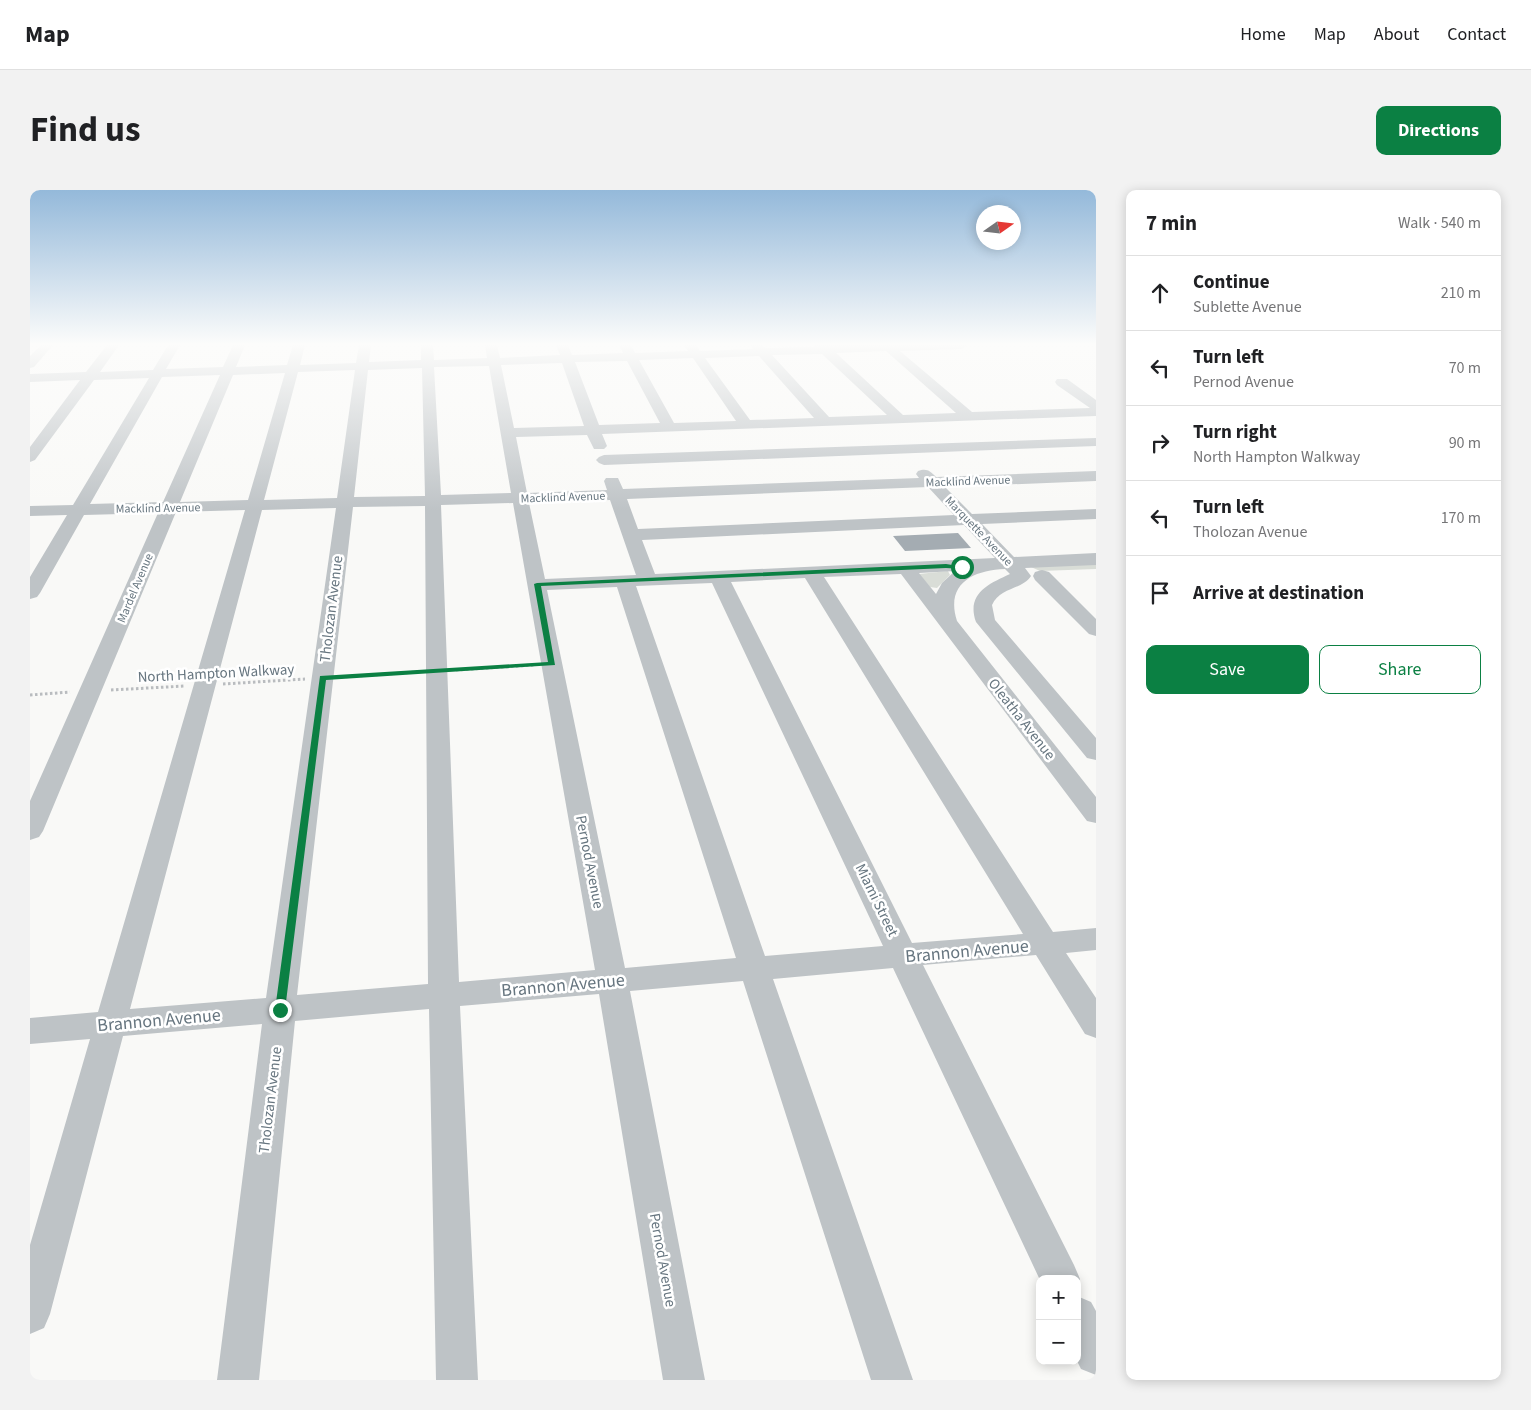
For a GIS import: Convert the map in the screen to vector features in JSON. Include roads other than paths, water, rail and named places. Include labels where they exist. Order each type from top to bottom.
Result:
[{"type":"street","points":[[30,457],[72,401]]},
{"type":"street","points":[[30,593],[141,401]]},
{"type":"street","name":"Mardel Avenue","points":[[30,831],[214,401]]},
{"type":"street","points":[[30,1314],[284,401]]},
{"type":"street","name":"Tholozan Avenue","points":[[238,1380],[280,1010],[358,401]]},
{"type":"street","points":[[429,401],[433,501],[444,995],[457,1380]]},
{"type":"street","name":"Pernod Avenue","points":[[502,401],[612,981],[684,1380]]},
{"type":"street","points":[[582,401],[632,535],[636,580],[754,969],[892,1380]]},
{"type":"street","points":[[655,401],[670,428]]},
{"type":"street","points":[[729,401],[746,425]]},
{"type":"street","points":[[806,401],[825,422]]},
{"type":"street","points":[[879,401],[900,420]]},
{"type":"street","points":[[949,401],[969,418]]},
{"type":"street","points":[[508,433],[1096,412]]},
{"type":"street","name":"Marquette Avenue","points":[[875,421],[967,520],[1016,569],[1096,630]]},
{"type":"street","points":[[1080,442],[1096,454]]},
{"type":"street","points":[[604,460],[1096,442]]},
{"type":"street","name":"Macklind Avenue","points":[[30,511],[433,501],[1096,476]]},
{"type":"street","points":[[632,535],[1096,514]]},
{"type":"street","points":[[946,566],[1016,569],[1096,559]]},
{"type":"street","points":[[537,584],[946,566],[1096,573]]},
{"type":"street","name":"Oleatha Avenue","points":[[906,568],[1096,815]]},
{"type":"street","name":"Oleatha Avenue","points":[[948,623],[942,609],[942,601],[953,581],[974,568],[1016,569]]},
{"type":"street","points":[[1016,569],[986,597],[981,605],[981,613],[986,622],[1096,753]]},
{"type":"street","points":[[812,572],[1096,1025]]},
{"type":"street","name":"Miami Street","points":[[719,577],[1058,1275]]},
{"type":"street","name":"Brannon Avenue","points":[[30,1031],[1096,939]]},
{"type":"street","points":[[1079,1320],[1096,1354]]}]
